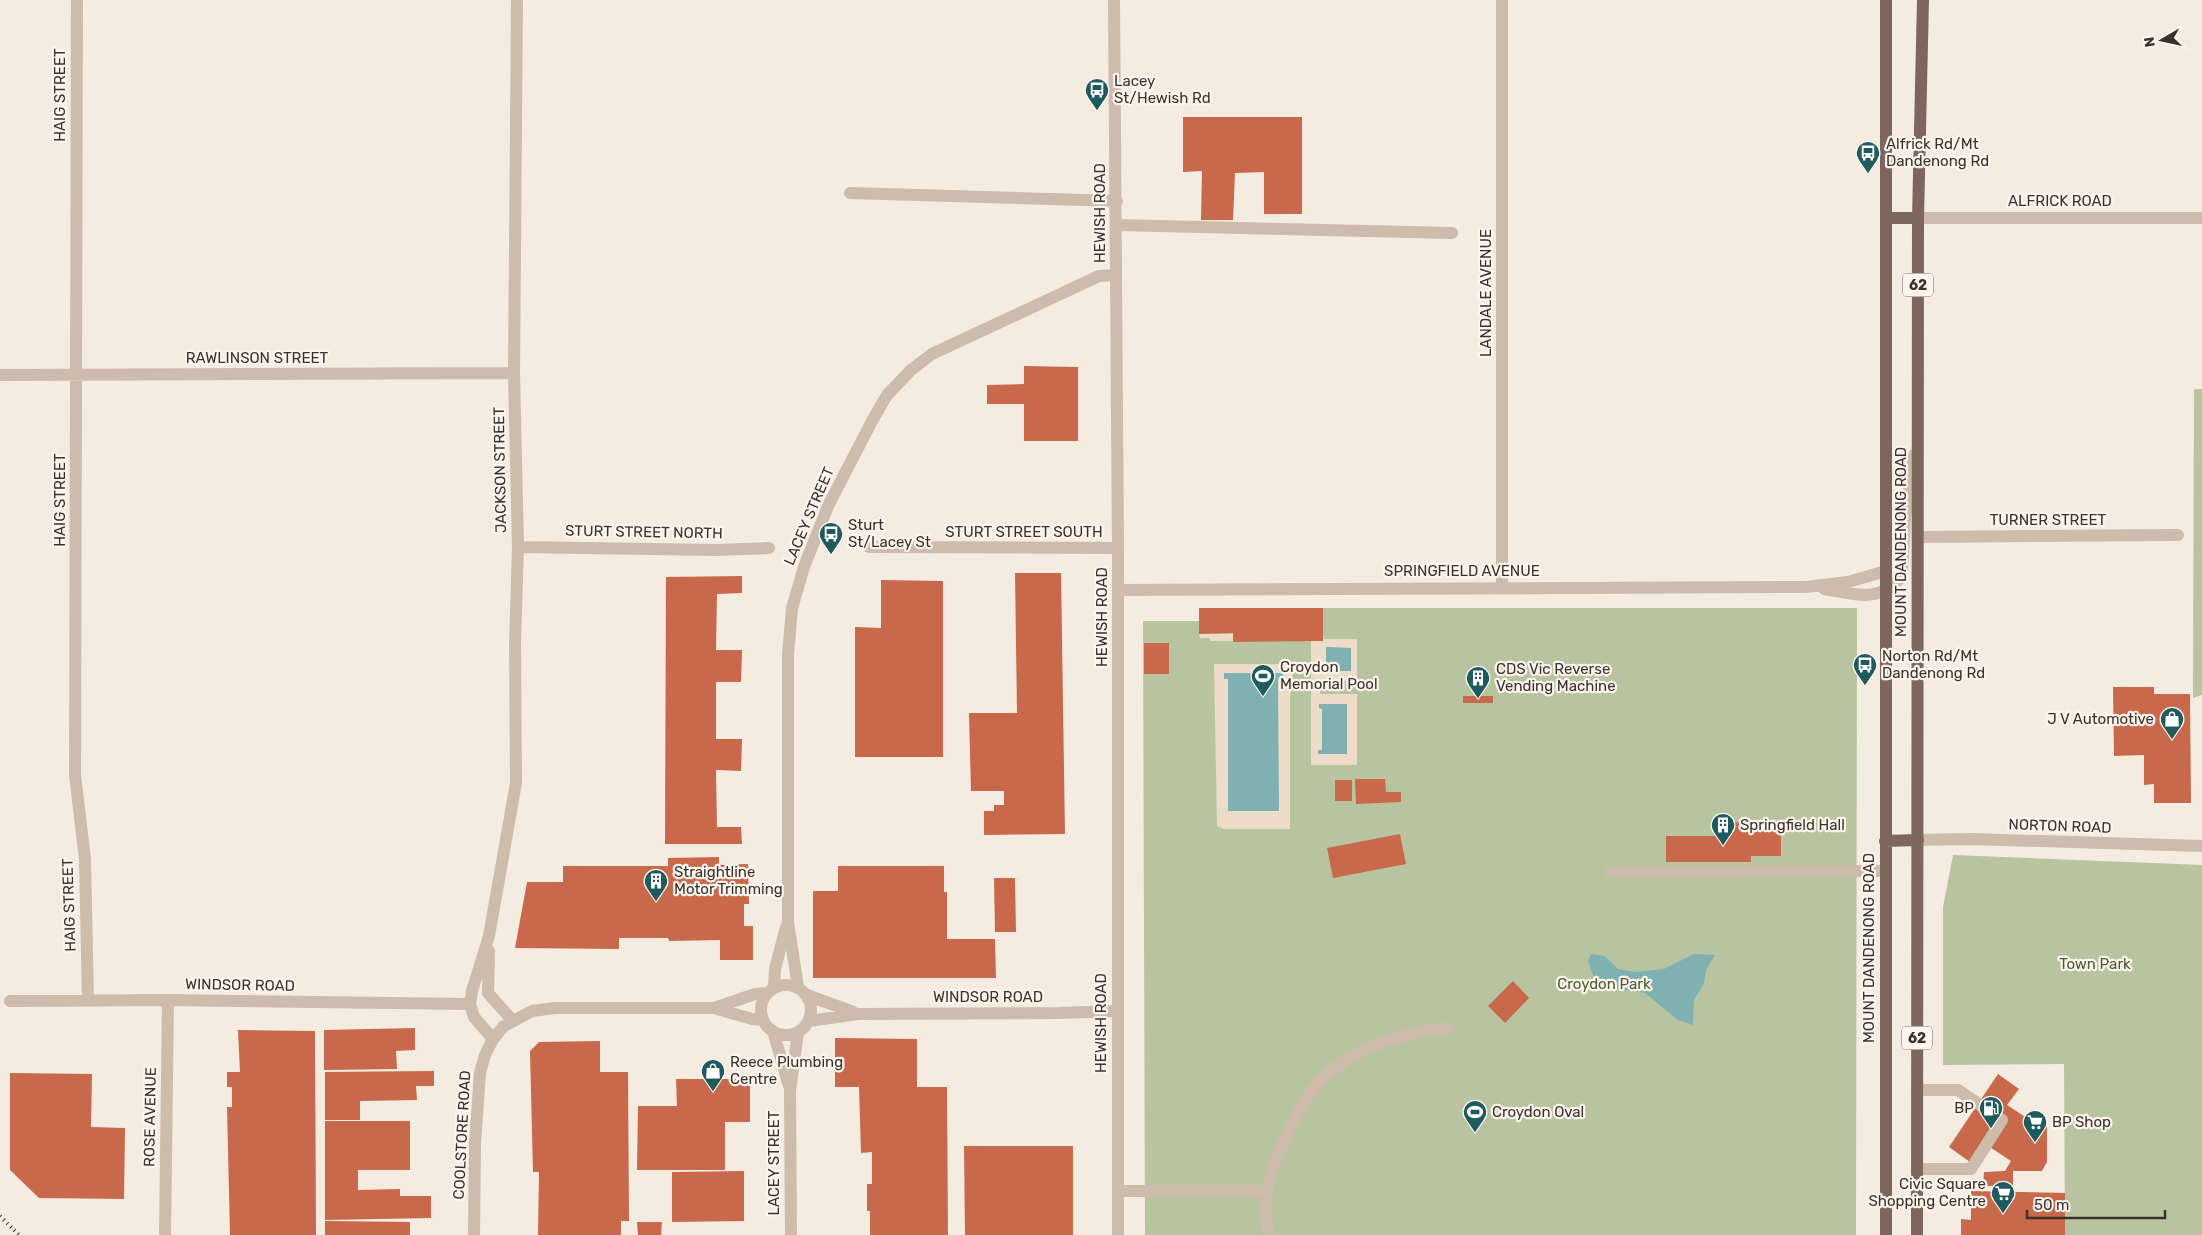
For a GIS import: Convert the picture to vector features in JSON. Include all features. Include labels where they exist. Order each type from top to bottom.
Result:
[{"type":"main road","name":"MOUNT DANDENONG ROAD","points":[[1886,0],[1886,1235]]},
{"type":"main road","name":"MOUNT DANDENONG ROAD","points":[[1917,1235],[1918,218],[1923,0]]},
{"type":"main road","points":[[1886,218],[1918,218]]},
{"type":"main road","points":[[1885,841],[1918,840]]},
{"type":"street","name":"HAIG STREET","points":[[76,0],[75,775],[85,859],[88,1000]]},
{"type":"street","name":"JACKSON STREET","points":[[489,936],[516,784],[515,644],[518,547],[514,373],[516,0]]},
{"type":"street","name":"HEWISH ROAD","points":[[1114,0],[1117,201],[1118,1235]]},
{"type":"street","name":"LANDALE AVENUE","points":[[1502,0],[1502,586]]},
{"type":"street","points":[[850,193],[1117,201]]},
{"type":"street","name":"ALFRICK ROAD","points":[[1918,218],[2202,218]]},
{"type":"street","points":[[1117,225],[1452,233]]},
{"type":"street","name":"LACEY STREET","points":[[802,991],[788,922],[788,655],[792,608],[804,567],[825,514],[858,446],[887,395],[911,370],[932,354],[1099,276],[1116,275]]},
{"type":"street","name":"RAWLINSON STREET","points":[[0,375],[514,373]]},
{"type":"street","points":[[1886,592],[1902,576],[1905,518],[1918,427]]},
{"type":"street","name":"TURNER STREET","points":[[1918,537],[2178,535]]},
{"type":"street","name":"STURT STREET NORTH","points":[[518,547],[716,550],[769,548]]},
{"type":"street","name":"STURT STREET SOUTH","points":[[869,547],[1118,548]]},
{"type":"street","name":"SPRINGFIELD AVENUE","points":[[1118,590],[1502,586],[1806,587],[1848,582],[1886,571]]},
{"type":"street","name":"SPRINGFIELD AVENUE","points":[[1806,587],[1868,595],[1886,592]]},
{"type":"street","name":"NORTON ROAD","points":[[1918,840],[1970,839],[2202,846]]},
{"type":"street","points":[[1611,872],[1885,871]]},
{"type":"street","name":"LACEY STREET","points":[[771,990],[788,922]]},
{"type":"street","points":[[489,936],[472,991],[470,1004],[474,1017],[493,1039],[512,1020],[532,1011],[555,1008],[714,1008],[752,1019],[764,1020]]},
{"type":"street","points":[[489,936],[488,993],[512,1020]]},
{"type":"street","points":[[714,1008],[771,990],[782,984],[802,991],[812,1008],[809,1021],[798,1032],[786,1035],[773,1031],[764,1020],[762,1006],[771,990]]},
{"type":"street","name":"WINDSOR ROAD","points":[[802,991],[858,1014]]},
{"type":"street","name":"WINDSOR ROAD","points":[[10,1001],[168,1000],[470,1004]]},
{"type":"street","name":"ROSE AVENUE","points":[[165,1235],[168,1000]]},
{"type":"street","name":"WINDSOR ROAD","points":[[809,1021],[858,1014],[1117,1011]]},
{"type":"street","points":[[1269,1235],[1266,1191],[1275,1161],[1290,1126],[1302,1105],[1325,1076],[1356,1054],[1398,1036],[1418,1031],[1449,1028]]},
{"type":"street","name":"LACEY STREET","points":[[773,1031],[790,1091]]},
{"type":"street","name":"LACEY STREET","points":[[791,1235],[790,1091],[798,1032]]},
{"type":"street","name":"COOLSTORE ROAD","points":[[474,1235],[475,1143],[480,1074],[485,1055],[493,1039]]},
{"type":"street","points":[[1917,1090],[1958,1090],[2002,1120],[1971,1169],[1917,1169]]},
{"type":"street","points":[[1118,1191],[1266,1191]]},
{"type":"green space","points":[[2194,389],[2202,389],[2202,695],[2193,698]]},
{"type":"green space","name":"Croydon Park","points":[[1199,608],[1857,608],[1856,1235],[1145,1235],[1143,621],[1199,621]]},
{"type":"green space","name":"Town Park","points":[[1953,855],[2202,865],[2202,1235],[2065,1235],[2064,1064],[1943,1065],[1943,907]]},
{"type":"shaded area","points":[[1323,633],[1324,639],[1357,639],[1357,681],[1320,681],[1320,694],[1357,694],[1357,765],[1311,765],[1311,641],[1210,641],[1209,638],[1200,638],[1199,634]],"holes":[[[1322,708],[1347,754],[1318,750],[1322,750]]]},
{"type":"shaded area","points":[[1214,664],[1288,664],[1293,668],[1290,699],[1290,829],[1224,829],[1217,826]],"holes":[[[1228,679],[1278,811],[1229,811]]]},
{"type":"water","points":[[1326,647],[1351,648],[1351,671],[1326,671]]},
{"type":"water","points":[[1224,673],[1283,673],[1283,678],[1278,679],[1279,811],[1228,811],[1228,679],[1224,679]]},
{"type":"water","points":[[1319,704],[1347,704],[1347,754],[1318,754],[1318,750],[1322,750],[1322,709],[1319,708]]},
{"type":"water","points":[[1591,954],[1605,956],[1618,969],[1635,972],[1664,969],[1694,954],[1715,955],[1706,970],[1704,983],[1694,1000],[1693,1025],[1678,1020],[1645,993],[1597,986],[1588,961]]},
{"type":"building","points":[[1183,117],[1302,117],[1302,214],[1264,214],[1264,172],[1235,173],[1233,220],[1201,220],[1202,171],[1183,172]]},
{"type":"building","points":[[1024,366],[1078,367],[1078,441],[1024,441],[1024,404],[987,404],[987,385],[1024,384]]},
{"type":"building","points":[[1015,573],[1061,573],[1065,834],[984,835],[984,811],[994,811],[994,805],[1004,805],[1004,791],[971,791],[969,713],[1017,713]]},
{"type":"building","points":[[742,576],[742,593],[717,594],[716,650],[742,650],[741,682],[716,682],[716,739],[742,739],[741,771],[716,770],[717,827],[741,827],[742,844],[665,844],[666,577]]},
{"type":"building","points":[[881,580],[943,581],[943,757],[855,757],[855,627],[881,628]]},
{"type":"building","points":[[1199,608],[1323,608],[1323,641],[1233,642],[1233,633],[1199,634]]},
{"type":"building","points":[[1144,643],[1169,643],[1169,674],[1144,674]]},
{"type":"building","points":[[2113,687],[2154,687],[2154,694],[2190,694],[2191,803],[2154,803],[2154,784],[2144,785],[2144,755],[2114,756]]},
{"type":"building","name":"CDS Vic Reverse Vending Machine","points":[[1463,696],[1493,696],[1493,703],[1463,703]]},
{"type":"building","points":[[1355,779],[1385,779],[1386,792],[1401,792],[1401,802],[1356,804]]},
{"type":"building","points":[[1335,780],[1352,780],[1352,801],[1335,801]]},
{"type":"building","name":"Springfield Hall","points":[[1718,822],[1781,823],[1781,856],[1751,856],[1751,862],[1666,862],[1666,836],[1718,836]]},
{"type":"building","points":[[1400,834],[1406,864],[1333,878],[1327,848]]},
{"type":"building","points":[[719,857],[719,865],[748,864],[749,904],[744,904],[744,926],[753,926],[753,960],[720,960],[720,940],[669,941],[668,938],[619,938],[619,949],[515,948],[527,882],[563,882],[563,866],[668,866],[668,858]]},
{"type":"building","points":[[838,866],[944,866],[944,892],[947,892],[947,939],[995,939],[996,978],[813,978],[813,891],[838,891]]},
{"type":"building","points":[[994,878],[1015,878],[1016,932],[995,932]]},
{"type":"building","points":[[1513,981],[1529,998],[1505,1023],[1488,1006]]},
{"type":"building","points":[[415,1028],[415,1050],[396,1051],[397,1069],[324,1070],[324,1030]]},
{"type":"building","points":[[238,1030],[315,1031],[316,1235],[230,1235],[227,1107],[232,1107],[232,1087],[227,1087],[227,1072],[240,1072]]},
{"type":"building","points":[[835,1038],[917,1039],[917,1087],[947,1087],[948,1235],[870,1235],[870,1211],[867,1211],[867,1184],[872,1184],[872,1152],[861,1153],[859,1087],[835,1087]]},
{"type":"building","points":[[600,1041],[600,1072],[628,1072],[629,1221],[621,1221],[621,1235],[538,1235],[539,1172],[533,1172],[530,1051],[539,1042]]},
{"type":"building","points":[[434,1071],[434,1086],[416,1086],[417,1100],[360,1101],[360,1120],[325,1120],[325,1072]]},
{"type":"building","points":[[10,1073],[92,1074],[91,1127],[125,1128],[124,1199],[39,1198],[10,1170]]},
{"type":"building","points":[[1998,1074],[2019,1089],[2007,1105],[2036,1124],[2039,1119],[2047,1124],[2047,1162],[2042,1171],[2013,1171],[2013,1186],[1983,1186],[1984,1172],[2005,1171],[2011,1161],[1982,1142],[1970,1162],[1949,1147]]},
{"type":"building","points":[[676,1079],[750,1079],[750,1122],[725,1122],[725,1170],[637,1170],[638,1106],[677,1106]]},
{"type":"building","points":[[325,1121],[410,1121],[410,1170],[358,1170],[358,1190],[400,1189],[400,1196],[431,1196],[431,1218],[325,1220]]},
{"type":"building","points":[[964,1146],[1073,1146],[1073,1235],[965,1235]]},
{"type":"building","points":[[744,1171],[744,1221],[672,1222],[672,1172]]},
{"type":"building","name":"Civic Square Shopping Centre","points":[[1971,1191],[2065,1193],[2065,1235],[1961,1235],[1961,1219],[1971,1220]]},
{"type":"building","points":[[325,1221],[410,1222],[410,1235],[325,1235]]},
{"type":"building","points":[[637,1222],[662,1222],[661,1235],[638,1235]]},
{"type":"railway","points":[[0,1216],[19,1235]]},
{"type":"place","name":"Lacey St/Hewish Rd","points":[[1097,111]]},
{"type":"place","name":"Alfrick Rd/Mt Dandenong Rd","points":[[1868,174]]},
{"type":"place","name":"Sturt St/Lacey St","points":[[831,555]]},
{"type":"place","name":"Norton Rd/Mt Dandenong Rd","points":[[1865,686]]},
{"type":"place","name":"Croydon Memorial Pool","points":[[1263,697]]},
{"type":"place","name":"CDS Vic Reverse Vending Machine","points":[[1478,699]]},
{"type":"place","name":"J V Automotive","points":[[2172,740]]},
{"type":"place","name":"Springfield Hall","points":[[1723,846]]},
{"type":"place","name":"Straightline Motor Trimming","points":[[656,902]]},
{"type":"place","name":"Reece Plumbing Centre","points":[[713,1092]]},
{"type":"place","name":"BP","points":[[1991,1129]]},
{"type":"place","name":"Croydon Oval","points":[[1475,1133]]},
{"type":"place","name":"BP Shop","points":[[2035,1143]]},
{"type":"place","name":"Civic Square Shopping Centre","points":[[2003,1214]]}]
